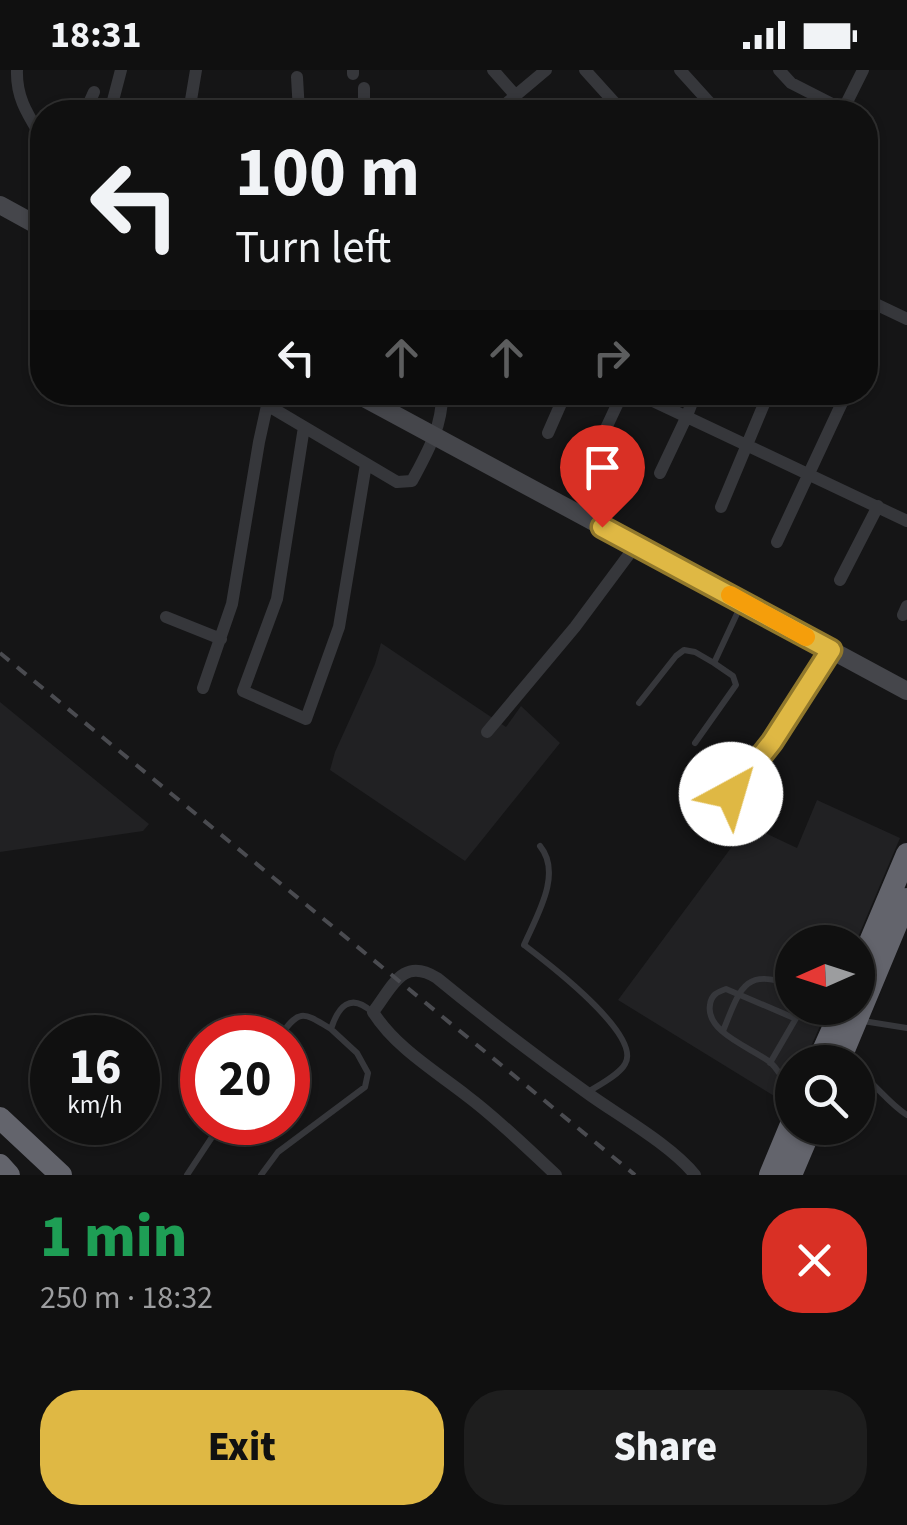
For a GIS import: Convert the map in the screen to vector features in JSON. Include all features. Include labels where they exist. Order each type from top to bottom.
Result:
[{"type":"highway","points":[[875,930],[907,854]]},
{"type":"highway","points":[[875,963],[907,900]]},
{"type":"highway","points":[[0,1119],[47,1175]]},
{"type":"highway","points":[[0,1119],[61,1175]]},
{"type":"highway","points":[[770,1175],[782,1145]]},
{"type":"highway","points":[[792,1175],[805,1145]]},
{"type":"highway","points":[[0,1165],[9,1175]]},
{"type":"street","points":[[17,70],[18,94],[30,119]]},
{"type":"street","points":[[113,100],[120,70]]},
{"type":"street","points":[[191,100],[196,70]]},
{"type":"street","points":[[493,70],[516,96]]},
{"type":"street","points":[[511,100],[546,70]]},
{"type":"street","points":[[586,70],[612,100]]},
{"type":"street","points":[[680,70],[707,100]]},
{"type":"street","points":[[778,70],[823,100]]},
{"type":"street","points":[[848,100],[863,70]]},
{"type":"street","points":[[297,77],[298,100]]},
{"type":"street","points":[[364,88],[364,100]]},
{"type":"street","points":[[91,100],[94,92]]},
{"type":"street","points":[[0,205],[30,221]]},
{"type":"street","points":[[878,305],[907,319]]},
{"type":"street","points":[[203,688],[232,604],[267,405]]},
{"type":"street","points":[[277,405],[304,427],[406,484],[412,481],[436,437],[441,405]]},
{"type":"street","points":[[377,405],[907,691]]},
{"type":"street","points":[[548,432],[560,405]]},
{"type":"street","points":[[600,440],[618,405]]},
{"type":"street","points":[[660,405],[907,521]]},
{"type":"street","points":[[660,473],[691,405]]},
{"type":"street","points":[[721,507],[763,405]]},
{"type":"street","points":[[777,542],[841,405]]},
{"type":"street","points":[[304,427],[277,598],[243,691],[306,719],[339,627],[366,464]]},
{"type":"street","points":[[840,580],[878,506]]},
{"type":"street","points":[[487,732],[575,627],[636,545]]},
{"type":"street","points":[[166,617],[221,639]]},
{"type":"street","points":[[556,1175],[404,1046],[373,1012],[404,972],[426,972],[652,1139],[694,1175]]},
{"type":"lane","points":[[714,663],[742,602]]},
{"type":"lane","points":[[639,703],[684,650],[695,652],[734,676],[736,684],[694,742]]},
{"type":"lane","points":[[731,794],[772,742],[831,650]]},
{"type":"lane","points":[[540,846],[547,854],[550,874],[524,945],[575,985],[622,1037],[627,1049],[624,1066],[587,1093]]},
{"type":"lane","points":[[722,1031],[749,982],[775,979]]},
{"type":"lane","points":[[775,1010],[726,989],[715,994],[710,1002],[710,1016],[722,1031],[775,1069]]},
{"type":"lane","points":[[331,1030],[338,1010],[346,1004],[356,1002],[373,1012]]},
{"type":"lane","points":[[262,1175],[278,1152],[365,1087],[368,1074],[358,1053],[310,1016]]},
{"type":"lane","points":[[875,1020],[907,1028]]},
{"type":"lane","points":[[770,1062],[790,1025]]},
{"type":"lane","points":[[875,1087],[907,1115]]},
{"type":"lane","points":[[186,1175],[206,1145]]},
{"type":"shaded area","points":[[381,643],[506,727],[521,706],[560,743],[465,861],[330,770]]},
{"type":"shaded area","points":[[0,702],[149,824],[143,831],[0,852]]},
{"type":"shaded area","points":[[817,800],[900,838],[863,925],[775,925],[775,1025],[820,1025],[812,1045],[775,1045],[775,1097],[618,1000],[748,825],[797,848]]},
{"type":"railway","points":[[0,653],[635,1175]]},
{"type":"slow traffic","points":[[730,595],[806,637]]},
{"type":"route","points":[[602,527],[831,650],[772,742],[731,794]]}]
